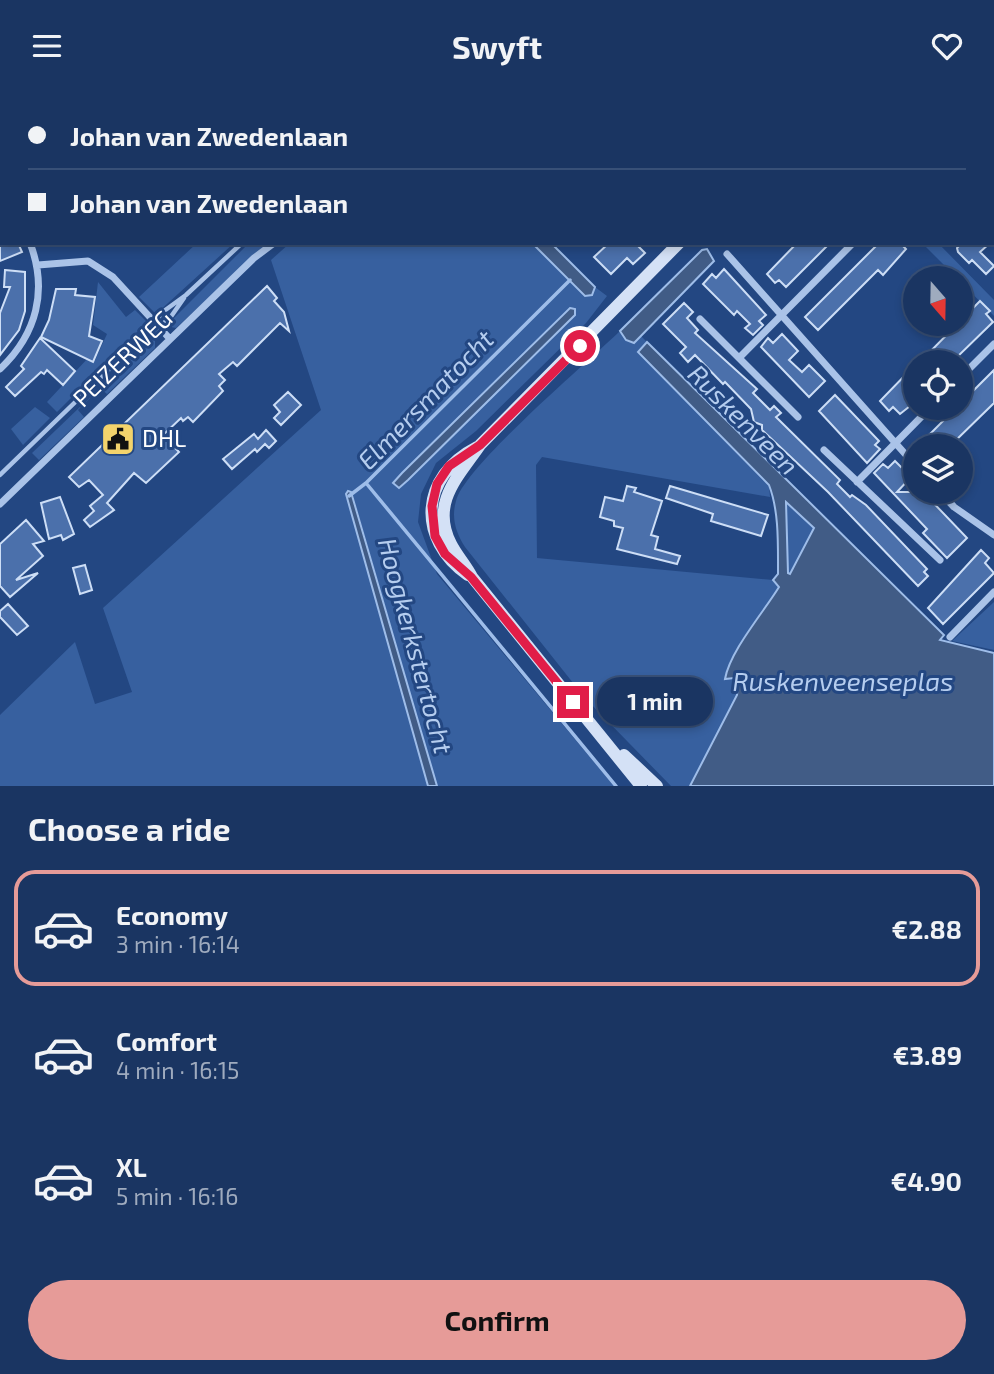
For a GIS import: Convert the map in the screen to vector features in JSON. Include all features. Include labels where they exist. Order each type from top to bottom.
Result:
[{"type":"main road","points":[[641,786],[471,577],[450,541],[444,505],[453,479],[480,445],[677,245]]},
{"type":"main road","points":[[603,736],[657,786]]},
{"type":"street","points":[[0,369],[19,349],[31,329],[40,290],[38,265],[31,245]]},
{"type":"street","name":"PEIZERWEG","points":[[0,505],[254,258],[271,245]]},
{"type":"street","points":[[740,358],[851,245]]},
{"type":"street","points":[[727,254],[903,452]]},
{"type":"street","points":[[38,265],[88,261],[113,277],[170,339]]},
{"type":"street","points":[[700,319],[798,417]]},
{"type":"street","points":[[973,365],[994,344]]},
{"type":"street","points":[[857,482],[918,420]]},
{"type":"street","points":[[824,450],[940,560]]},
{"type":"street","points":[[951,504],[994,535]]},
{"type":"street","points":[[950,637],[994,592]]},
{"type":"lane","name":"PEIZERWEG","points":[[0,475],[240,245]]},
{"type":"shaded area","points":[[195,245],[232,245],[156,314],[139,297]]},
{"type":"shaded area","points":[[247,245],[266,245],[176,328],[166,326]]},
{"type":"shaded area","points":[[288,245],[534,245],[568,280],[594,291],[595,287],[607,296],[586,323],[476,431],[436,463],[421,494],[418,522],[437,574],[614,786],[437,786],[352,492],[346,494],[428,786],[0,786],[0,715],[75,642],[95,704],[132,692],[103,608],[321,410],[271,260]]},
{"type":"shaded area","points":[[924,245],[940,245],[961,266],[945,266]]},
{"type":"shaded area","points":[[973,279],[994,300],[994,316],[973,294]]},
{"type":"shaded area","points":[[98,282],[126,317],[135,310],[147,322],[57,412],[47,402],[89,357],[95,360],[107,334],[93,325]]},
{"type":"shaded area","points":[[620,331],[631,343],[641,336],[647,342],[639,351],[769,485],[770,497],[542,457],[536,465],[537,558],[773,580],[779,587],[733,657],[726,679],[734,678],[738,687],[737,695],[690,786],[671,786],[585,698],[465,547],[454,519],[456,501],[464,485],[481,464],[529,415]]},
{"type":"shaded area","points":[[155,335],[155,348],[107,394],[100,388],[78,410],[84,417],[39,460],[32,453]]},
{"type":"shaded area","points":[[35,407],[50,418],[23,445],[11,429]]},
{"type":"shaded area","points":[[785,502],[814,528],[790,574],[788,573]]},
{"type":"shaded area","points":[[994,602],[994,650],[952,641]]},
{"type":"water","points":[[534,245],[553,245],[595,287],[592,295],[585,296]]},
{"type":"water","points":[[707,249],[714,261],[634,343],[626,340],[620,331],[702,250]]},
{"type":"water","points":[[570,308],[575,309],[575,315],[408,480],[399,488],[393,483],[402,473]]},
{"type":"water","name":"Ruskenveenseplas","points":[[647,342],[944,635],[940,640],[994,653],[994,786],[690,786],[737,695],[738,687],[734,678],[725,679],[733,656],[779,587],[773,580],[778,574],[776,516],[769,485],[638,352]],"holes":[[[786,502],[814,528],[790,574],[788,573]]]},
{"type":"water","points":[[351,492],[437,786],[428,786],[346,494]]},
{"type":"building","points":[[0,245],[19,245],[22,252],[0,261]]},
{"type":"building","points":[[607,245],[637,245],[645,253],[633,264],[627,258],[611,274],[594,257]]},
{"type":"building","points":[[795,245],[828,245],[786,287],[779,280],[775,283],[767,274]]},
{"type":"building","points":[[877,245],[902,245],[906,249],[883,275],[878,270],[818,330],[805,317]]},
{"type":"building","points":[[960,245],[988,245],[980,252],[994,266],[986,274],[972,260],[969,263],[957,248]]},
{"type":"building","points":[[724,269],[766,315],[759,321],[763,325],[753,335],[745,328],[750,324],[737,311],[734,315],[703,284],[712,274],[716,278]]},
{"type":"building","points":[[5,270],[25,272],[25,311],[19,330],[0,355],[0,313],[10,287],[4,287]]},
{"type":"building","points":[[267,286],[277,298],[274,301],[284,312],[289,331],[280,323],[237,366],[233,362],[219,374],[225,380],[219,386],[223,391],[193,422],[188,417],[183,421],[181,418],[163,435],[179,452],[146,483],[134,473],[107,503],[114,510],[90,527],[84,520],[94,511],[90,506],[103,495],[89,480],[79,487],[69,477]]},
{"type":"building","points":[[56,289],[76,289],[75,295],[95,297],[89,336],[102,341],[93,362],[41,337],[49,320]]},
{"type":"building","points":[[980,301],[990,311],[986,314],[993,322],[964,350],[932,350],[946,336],[973,336],[973,308]]},
{"type":"building","points":[[684,303],[693,312],[687,318],[698,330],[695,333],[757,389],[753,393],[770,410],[774,406],[781,413],[776,417],[840,480],[837,484],[850,497],[852,495],[866,505],[927,569],[924,572],[928,576],[918,586],[828,492],[762,430],[762,425],[754,422],[751,409],[725,382],[723,384],[695,355],[688,362],[680,353],[686,347],[663,324]]},
{"type":"building","points":[[782,334],[798,351],[789,360],[802,372],[809,365],[825,381],[809,397],[761,347],[768,338],[773,343]]},
{"type":"building","points":[[40,338],[75,371],[63,385],[47,370],[44,374],[41,372],[15,396],[6,387],[24,369],[21,366]]},
{"type":"building","points":[[994,370],[994,403],[962,434],[930,434],[944,420],[973,420],[973,391]]},
{"type":"building","points":[[903,377],[903,412],[900,414],[893,407],[889,411],[880,401]]},
{"type":"building","points":[[288,392],[301,405],[281,425],[274,418],[280,412],[274,405]]},
{"type":"building","points":[[835,395],[879,441],[875,445],[880,449],[867,463],[819,411]]},
{"type":"building","points":[[266,430],[276,441],[269,448],[265,444],[257,452],[255,449],[232,469],[223,459],[254,434],[258,439]]},
{"type":"building","points":[[895,461],[903,469],[903,486],[897,492],[903,492],[903,504],[874,473],[883,464],[888,468]]},
{"type":"building","points":[[627,486],[636,488],[634,492],[662,501],[651,535],[658,537],[655,549],[680,556],[677,564],[617,549],[623,528],[614,526],[614,521],[600,517],[605,497],[623,501]]},
{"type":"building","points":[[670,486],[768,515],[761,536],[711,521],[713,514],[666,498]]},
{"type":"building","points":[[60,497],[74,534],[63,540],[61,535],[49,539],[41,503]]},
{"type":"building","points":[[903,504],[934,504],[967,538],[947,558],[923,533],[927,529]]},
{"type":"building","points":[[26,520],[44,541],[33,544],[43,556],[16,580],[38,573],[10,597],[0,586],[0,544]]},
{"type":"building","points":[[981,550],[989,558],[985,563],[994,573],[943,624],[928,608]]},
{"type":"building","points":[[85,565],[92,590],[80,594],[73,568]]},
{"type":"building","points":[[8,604],[28,626],[17,635],[0,617],[0,611]]},
{"type":"waterway","name":"Elmersmatocht","points":[[570,280],[366,483],[616,786]]},
{"type":"waterway","points":[[349,496],[366,483]]},
{"type":"place","name":"DHL","points":[[118,439]]},
{"type":"route","points":[[573,702],[471,577],[445,554],[435,536],[431,516],[433,495],[449,466],[480,445],[580,346]]},
{"type":"water label","name":"Ruskenveen","points":[[743,420]]},
{"type":"water label","name":"Hoogkerkstertocht","points":[[415,646]]}]
